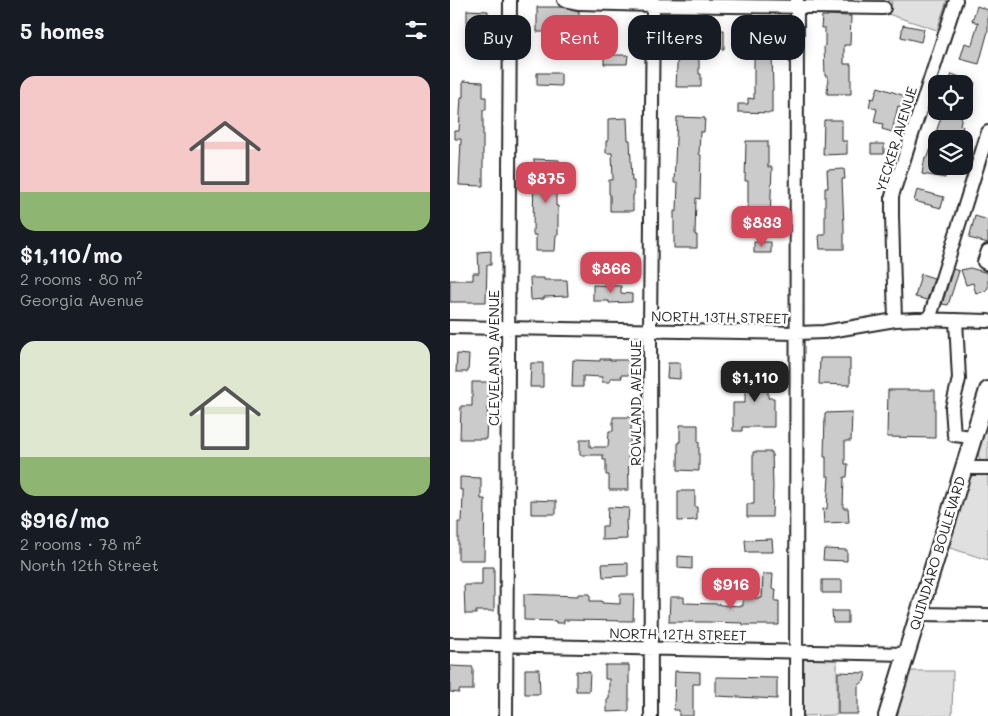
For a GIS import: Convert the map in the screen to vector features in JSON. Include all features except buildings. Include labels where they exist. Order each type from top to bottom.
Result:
[{"type":"main road","name":"QUINDARO BOULEVARD","points":[[887,716],[988,390]]},
{"type":"street","name":"CLEVELAND AVENUE","points":[[506,716],[510,0]]},
{"type":"street","points":[[564,0],[579,3],[797,4],[884,8]]},
{"type":"street","name":"YECKER AVENUE","points":[[895,320],[892,196],[956,0]]},
{"type":"street","name":"ROWLAND AVENUE","points":[[651,716],[650,330],[653,3]]},
{"type":"street","points":[[796,716],[797,4]]},
{"type":"street","points":[[929,320],[988,132]]},
{"type":"street","points":[[988,251],[984,262],[988,264]]},
{"type":"street","name":"NORTH 13TH STREET","points":[[450,327],[797,333],[824,332],[895,320],[988,321]]},
{"type":"street","points":[[956,320],[959,379],[952,408],[954,435],[973,437]]},
{"type":"street","points":[[964,468],[988,468]]},
{"type":"street","points":[[918,614],[988,616]]},
{"type":"street","name":"NORTH 12TH STREET","points":[[450,644],[906,654]]},
{"type":"shaded area","points":[[888,0],[947,0],[937,30],[888,14],[892,2]]},
{"type":"shaded area","points":[[988,419],[988,463],[980,461],[979,451]]},
{"type":"shaded area","points":[[977,474],[988,474],[988,560],[947,547],[969,479]]},
{"type":"shaded area","points":[[805,659],[837,659],[837,715],[802,716],[802,662]]},
{"type":"shaded area","points":[[908,671],[953,671],[952,716],[894,716]]}]
